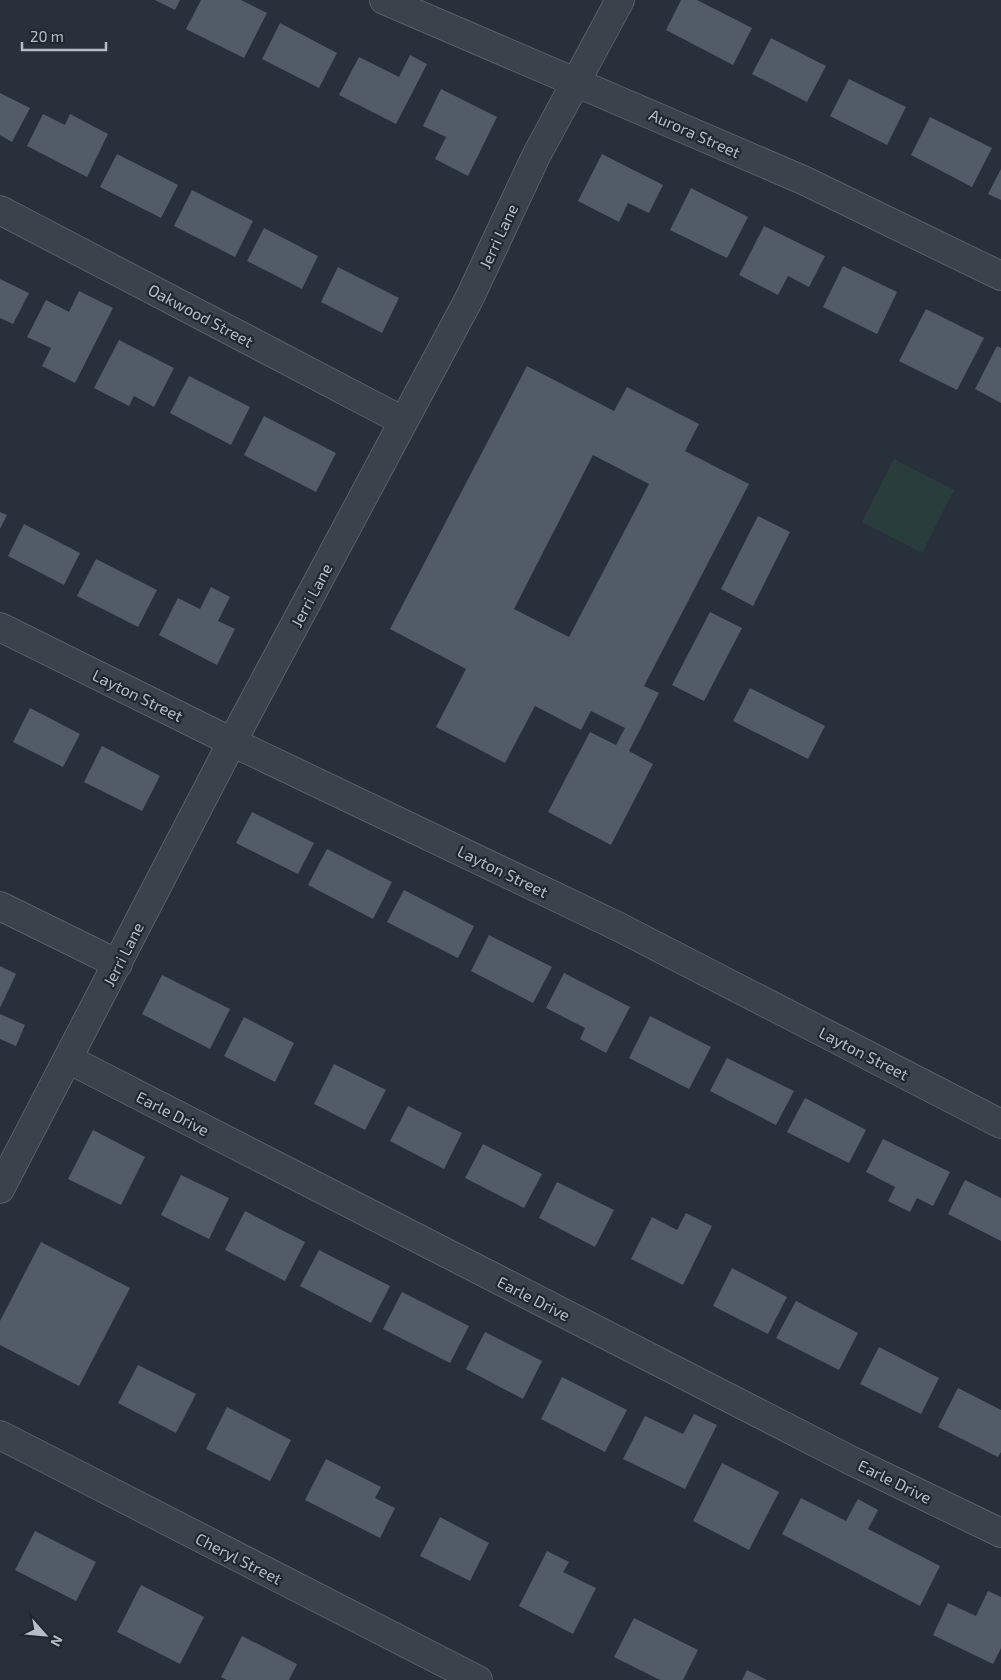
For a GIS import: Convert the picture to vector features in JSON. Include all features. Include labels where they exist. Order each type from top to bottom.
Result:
[{"type":"street","name":"Aurora Street","points":[[384,0],[577,81],[803,180],[1001,276]]},
{"type":"street","name":"Jerri Lane","points":[[0,1189],[232,742],[469,299],[536,156],[620,0]]},
{"type":"street","name":"Oakwood Street","points":[[0,210],[403,421]]},
{"type":"street","name":"Layton Street","points":[[0,627],[232,742],[619,927],[1001,1124]]},
{"type":"street","points":[[0,906],[118,964]]},
{"type":"street","name":"Earle Drive","points":[[68,1059],[852,1460],[1001,1533]]},
{"type":"street","name":"Cheryl Street","points":[[0,1435],[478,1680]]},
{"type":"shaded area","points":[[894,459],[954,490],[922,553],[862,522]]},
{"type":"building","points":[[155,0],[180,0],[175,10]]},
{"type":"building","points":[[201,0],[241,0],[267,13],[244,58],[186,29]]},
{"type":"building","points":[[681,0],[697,0],[752,28],[733,65],[666,30]]},
{"type":"building","points":[[280,23],[337,53],[319,88],[262,59]]},
{"type":"building","points":[[771,38],[826,66],[807,102],[752,74]]},
{"type":"building","points":[[410,55],[427,64],[396,124],[339,95],[359,57],[399,77]]},
{"type":"building","points":[[849,79],[906,107],[887,145],[830,116]]},
{"type":"building","points":[[441,89],[497,117],[468,176],[435,159],[446,137],[423,126]]},
{"type":"building","points":[[0,93],[30,108],[12,142],[0,135]]},
{"type":"building","points":[[43,114],[65,125],[70,114],[108,134],[87,177],[27,146]]},
{"type":"building","points":[[930,117],[992,148],[972,187],[911,155]]},
{"type":"building","points":[[117,154],[178,185],[161,218],[100,187]]},
{"type":"building","points":[[602,154],[663,185],[649,213],[628,203],[619,222],[578,201]]},
{"type":"building","points":[[1001,169],[1001,200],[988,194]]},
{"type":"building","points":[[691,188],[748,217],[727,258],[670,230]]},
{"type":"building","points":[[192,190],[253,221],[235,257],[174,226]]},
{"type":"building","points":[[764,226],[825,256],[809,287],[788,276],[778,295],[739,275]]},
{"type":"building","points":[[264,228],[318,256],[302,289],[247,261]]},
{"type":"building","points":[[843,266],[897,292],[877,334],[823,307]]},
{"type":"building","points":[[338,267],[399,298],[382,333],[321,302]]},
{"type":"building","points":[[0,279],[29,293],[13,324],[0,318]]},
{"type":"building","points":[[79,291],[113,308],[75,383],[42,366],[51,348],[27,337],[46,300],[69,312]]},
{"type":"building","points":[[926,309],[984,338],[957,390],[899,361]]},
{"type":"building","points":[[119,340],[174,368],[154,407],[134,396],[129,406],[94,388]]},
{"type":"building","points":[[997,346],[1001,348],[1001,403],[975,389]]},
{"type":"building","points":[[527,366],[614,411],[627,387],[699,424],[685,451],[749,484],[644,686],[659,693],[629,751],[653,764],[611,845],[548,812],[590,732],[616,745],[625,728],[591,711],[581,730],[535,706],[505,763],[436,727],[466,669],[390,629]],"holes":[[[593,455],[649,484],[569,637],[514,609]]]},
{"type":"building","points":[[189,376],[250,407],[231,445],[170,413]]},
{"type":"building","points":[[264,416],[336,453],[316,492],[244,455]]},
{"type":"building","points":[[0,512],[7,515],[0,529]]},
{"type":"building","points":[[758,516],[790,532],[753,606],[721,589]]},
{"type":"building","points":[[24,524],[80,553],[64,585],[8,556]]},
{"type":"building","points":[[96,559],[157,590],[138,627],[77,596]]},
{"type":"building","points":[[211,587],[230,597],[218,621],[235,629],[217,665],[159,635],[178,598],[200,609]]},
{"type":"building","points":[[710,612],[742,628],[704,701],[672,685]]},
{"type":"building","points":[[750,688],[825,726],[808,759],[733,721]]},
{"type":"building","points":[[30,708],[80,734],[63,767],[13,742]]},
{"type":"building","points":[[102,746],[160,776],[142,811],[84,782]]},
{"type":"building","points":[[252,812],[314,843],[298,874],[236,843]]},
{"type":"building","points":[[327,849],[392,882],[373,919],[308,885]]},
{"type":"building","points":[[404,890],[474,926],[458,958],[387,922]]},
{"type":"building","points":[[489,935],[552,967],[533,1003],[471,971]]},
{"type":"building","points":[[0,966],[16,974],[0,1008]]},
{"type":"building","points":[[564,973],[630,1007],[606,1053],[580,1039],[585,1028],[546,1008]]},
{"type":"building","points":[[162,975],[230,1009],[210,1049],[142,1014]]},
{"type":"building","points":[[0,1014],[25,1025],[16,1046],[0,1039]]},
{"type":"building","points":[[650,1016],[711,1047],[689,1089],[629,1058]]},
{"type":"building","points":[[244,1017],[294,1043],[275,1082],[224,1056]]},
{"type":"building","points":[[727,1058],[794,1091],[776,1125],[710,1091]]},
{"type":"building","points":[[334,1064],[386,1090],[365,1130],[314,1104]]},
{"type":"building","points":[[805,1098],[866,1130],[849,1163],[787,1132]]},
{"type":"building","points":[[408,1106],[462,1133],[444,1169],[390,1141]]},
{"type":"building","points":[[93,1130],[145,1157],[121,1205],[68,1179]]},
{"type":"building","points":[[883,1139],[950,1172],[933,1206],[917,1198],[910,1212],[888,1201],[895,1187],[866,1172]]},
{"type":"building","points":[[483,1144],[542,1174],[524,1208],[465,1178]]},
{"type":"building","points":[[181,1175],[229,1198],[209,1239],[161,1215]]},
{"type":"building","points":[[965,1180],[1001,1198],[1001,1241],[948,1214]]},
{"type":"building","points":[[557,1182],[614,1210],[595,1247],[539,1218]]},
{"type":"building","points":[[245,1211],[305,1242],[285,1281],[225,1250]]},
{"type":"building","points":[[686,1213],[712,1226],[683,1285],[631,1259],[652,1217],[677,1230]]},
{"type":"building","points":[[41,1242],[130,1288],[79,1386],[0,1345],[0,1321]]},
{"type":"building","points":[[319,1250],[390,1286],[371,1323],[300,1286]]},
{"type":"building","points":[[732,1268],[787,1297],[768,1334],[713,1306]]},
{"type":"building","points":[[402,1292],[469,1326],[450,1363],[383,1329]]},
{"type":"building","points":[[796,1301],[858,1333],[839,1370],[776,1338]]},
{"type":"building","points":[[485,1332],[542,1361],[523,1399],[466,1369]]},
{"type":"building","points":[[879,1347],[939,1378],[921,1414],[860,1384]]},
{"type":"building","points":[[138,1365],[196,1394],[176,1433],[118,1403]]},
{"type":"building","points":[[562,1377],[627,1410],[605,1452],[541,1419]]},
{"type":"building","points":[[958,1388],[1001,1410],[1001,1452],[998,1457],[938,1427]]},
{"type":"building","points":[[227,1407],[291,1440],[270,1481],[206,1449]]},
{"type":"building","points":[[694,1414],[717,1425],[685,1489],[623,1459],[645,1416],[683,1434]]},
{"type":"building","points":[[326,1459],[381,1487],[375,1498],[395,1508],[380,1538],[305,1500]]},
{"type":"building","points":[[722,1463],[779,1492],[749,1550],[693,1521]]},
{"type":"building","points":[[801,1498],[846,1521],[858,1499],[878,1510],[868,1529],[940,1566],[920,1606],[782,1534]]},
{"type":"building","points":[[440,1517],[489,1543],[470,1581],[420,1556]]},
{"type":"building","points":[[35,1531],[96,1562],[76,1601],[15,1570]]},
{"type":"building","points":[[547,1551],[569,1562],[563,1572],[596,1588],[573,1634],[519,1606]]},
{"type":"building","points":[[141,1585],[204,1617],[180,1664],[117,1632]]},
{"type":"building","points":[[988,1591],[1001,1597],[1001,1648],[993,1664],[933,1635],[948,1603],[976,1616]]},
{"type":"building","points":[[634,1618],[698,1650],[683,1680],[660,1680],[614,1657]]},
{"type":"building","points":[[242,1636],[297,1664],[289,1680],[227,1680],[221,1677]]},
{"type":"building","points":[[747,1670],[767,1680],[742,1680]]}]
